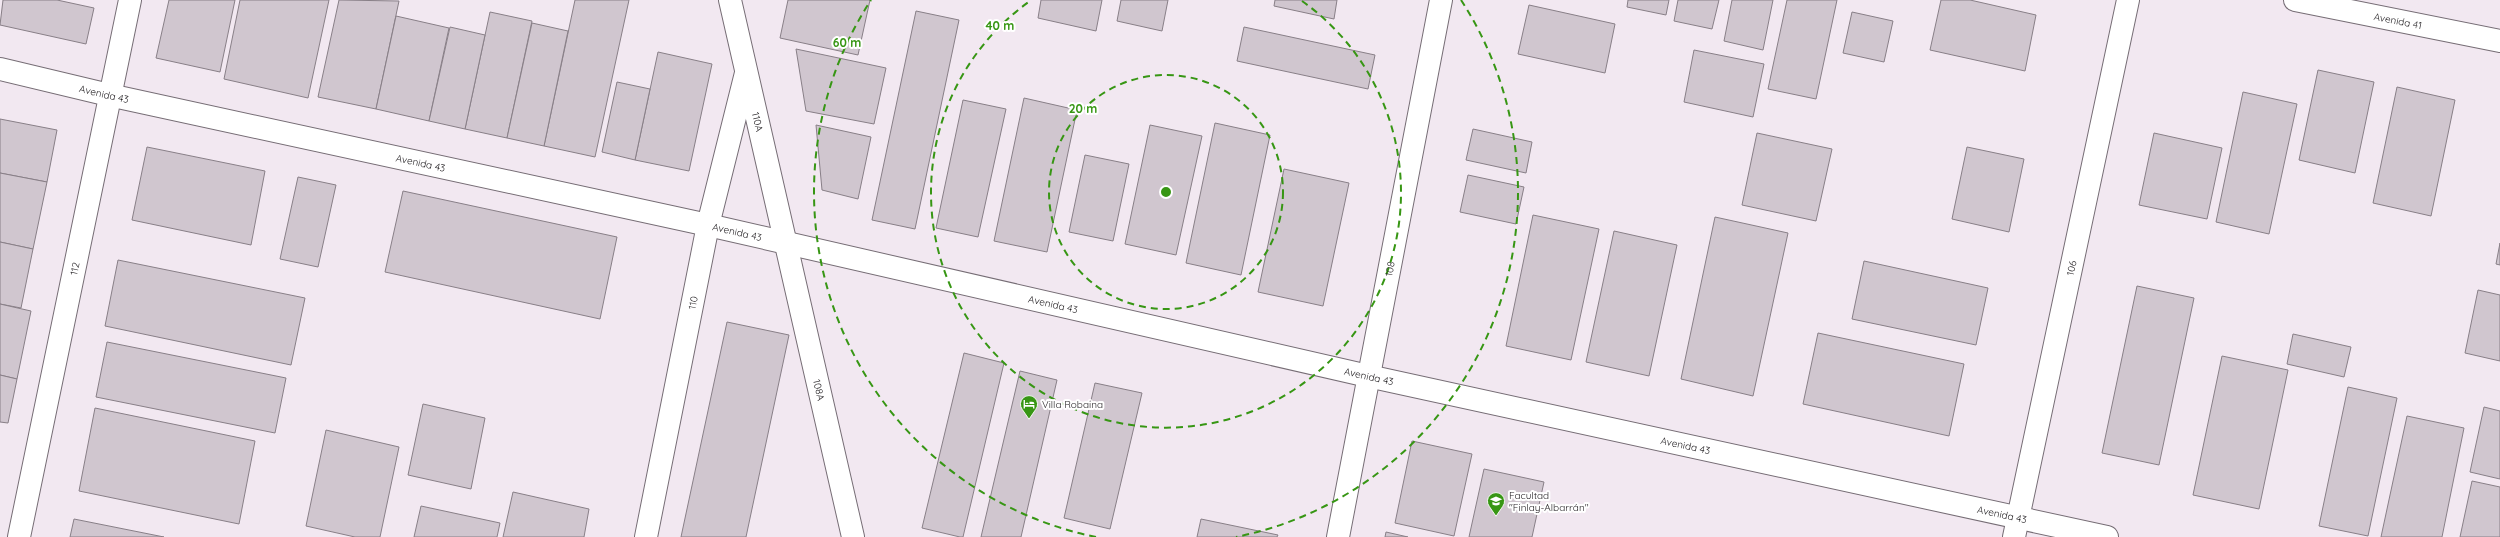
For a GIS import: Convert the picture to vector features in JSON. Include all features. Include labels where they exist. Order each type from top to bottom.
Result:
[{"type":"street","name":"112","points":[[19,537],[109,95],[130,0]]},
{"type":"street","name":"110A","points":[[730,0],[787,243]]},
{"type":"street","name":"108","points":[[1338,537],[1441,0]]},
{"type":"street","name":"106","points":[[2017,527],[2128,0]]},
{"type":"street","name":"Avenida 41","points":[[2295,0],[2500,41]]},
{"type":"street","name":"Avenida 43","points":[[0,69],[109,95],[708,225],[1368,376],[2017,527],[2107,537]]},
{"type":"street","name":"110","points":[[646,537],[708,225],[746,70]]},
{"type":"street","name":"108A","points":[[787,243],[853,537]]},
{"type":"building","points":[[3,0],[57,0],[94,8],[86,44],[0,25]]},
{"type":"building","points":[[169,0],[235,0],[220,72],[156,58]]},
{"type":"building","points":[[240,0],[329,0],[308,98],[224,79]]},
{"type":"building","points":[[339,0],[399,1],[376,109],[318,97]]},
{"type":"building","points":[[575,0],[629,0],[595,157],[544,146]]},
{"type":"building","points":[[788,0],[870,0],[858,55],[780,38]]},
{"type":"building","points":[[1041,0],[1102,0],[1096,31],[1038,18]]},
{"type":"building","points":[[1121,0],[1168,0],[1162,31],[1117,21]]},
{"type":"building","points":[[1275,0],[1337,0],[1334,19],[1274,6]]},
{"type":"building","points":[[1628,0],[1669,0],[1666,15],[1627,7]]},
{"type":"building","points":[[1678,0],[1719,0],[1712,29],[1674,21]]},
{"type":"building","points":[[1732,0],[1773,0],[1763,50],[1724,41]]},
{"type":"building","points":[[1787,0],[1837,0],[1816,99],[1768,89]]},
{"type":"building","points":[[1941,0],[1970,0],[2036,15],[2025,71],[1930,50]]},
{"type":"building","points":[[1529,5],[1615,24],[1605,73],[1518,54]]},
{"type":"building","points":[[916,11],[959,20],[915,229],[872,220]]},
{"type":"building","points":[[490,12],[532,21],[507,138],[465,129]]},
{"type":"building","points":[[1852,12],[1893,21],[1884,62],[1843,53]]},
{"type":"building","points":[[396,16],[449,28],[429,121],[376,109]]},
{"type":"building","points":[[532,23],[568,31],[544,146],[507,138]]},
{"type":"building","points":[[450,27],[485,35],[465,129],[429,121]]},
{"type":"building","points":[[1244,27],[1375,55],[1368,89],[1237,61]]},
{"type":"building","points":[[796,49],[886,68],[874,124],[806,111]]},
{"type":"building","points":[[1694,50],[1764,64],[1753,117],[1684,102]]},
{"type":"building","points":[[658,52],[712,64],[689,171],[635,160]]},
{"type":"building","points":[[2318,70],[2374,82],[2355,173],[2299,160]]},
{"type":"building","points":[[617,82],[650,89],[635,160],[602,152]]},
{"type":"building","points":[[2397,87],[2455,100],[2431,216],[2373,203]]},
{"type":"building","points":[[2243,92],[2297,104],[2269,234],[2216,222]]},
{"type":"building","points":[[1024,98],[1077,110],[1047,252],[994,241]]},
{"type":"building","points":[[963,100],[1006,109],[978,237],[936,228]]},
{"type":"building","points":[[0,119],[57,130],[47,182],[0,173]]},
{"type":"building","points":[[1215,123],[1270,135],[1241,275],[1186,263]]},
{"type":"building","points":[[816,125],[871,137],[858,199],[822,190]]},
{"type":"building","points":[[1150,125],[1202,136],[1176,255],[1125,244]]},
{"type":"building","points":[[1473,129],[1532,142],[1526,173],[1466,160]]},
{"type":"building","points":[[1757,133],[1832,149],[1816,221],[1742,205]]},
{"type":"building","points":[[2154,133],[2222,148],[2207,219],[2139,205]]},
{"type":"building","points":[[147,147],[265,171],[251,245],[132,220]]},
{"type":"building","points":[[1967,147],[2024,159],[2009,232],[1952,219]]},
{"type":"building","points":[[1085,155],[1129,164],[1113,241],[1069,232]]},
{"type":"building","points":[[1284,169],[1349,183],[1323,306],[1258,292]]},
{"type":"building","points":[[0,173],[47,182],[33,249],[0,242]]},
{"type":"building","points":[[1468,175],[1524,187],[1516,224],[1460,212]]},
{"type":"building","points":[[298,177],[336,185],[318,267],[280,259]]},
{"type":"building","points":[[403,191],[617,237],[600,319],[385,272]]},
{"type":"building","points":[[1533,215],[1599,229],[1571,360],[1506,346]]},
{"type":"building","points":[[1715,217],[1788,233],[1753,396],[1681,379]]},
{"type":"building","points":[[1614,231],[1677,245],[1649,376],[1586,362]]},
{"type":"building","points":[[0,242],[33,249],[21,308],[0,304]]},
{"type":"building","points":[[2500,243],[2500,265],[2496,264]]},
{"type":"building","points":[[118,260],[305,298],[291,365],[105,326]]},
{"type":"building","points":[[1864,261],[1988,288],[1976,345],[1852,319]]},
{"type":"building","points":[[2137,286],[2194,298],[2159,465],[2102,453]]},
{"type":"building","points":[[2478,290],[2500,295],[2500,361],[2465,353]]},
{"type":"building","points":[[0,304],[31,311],[17,379],[0,375]]},
{"type":"building","points":[[727,322],[789,335],[746,537],[681,537]]},
{"type":"building","points":[[1818,333],[1964,364],[1949,436],[1803,404]]},
{"type":"building","points":[[2293,334],[2351,347],[2344,377],[2287,364]]},
{"type":"building","points":[[107,342],[286,378],[275,433],[96,397]]},
{"type":"building","points":[[964,353],[1004,363],[963,537],[960,537],[922,528]]},
{"type":"building","points":[[2222,356],[2288,370],[2259,509],[2193,495]]},
{"type":"building","name":"Villa Robaina","points":[[1020,371],[1057,380],[1021,537],[981,537]]},
{"type":"building","points":[[0,375],[17,379],[8,423],[0,422]]},
{"type":"building","points":[[1095,383],[1142,393],[1110,529],[1064,518]]},
{"type":"building","points":[[2348,387],[2397,398],[2368,536],[2319,526]]},
{"type":"building","points":[[423,404],[485,418],[471,489],[408,475]]},
{"type":"building","points":[[2484,407],[2500,411],[2500,479],[2470,472]]},
{"type":"building","points":[[95,408],[255,441],[239,524],[79,491]]},
{"type":"building","points":[[2407,416],[2464,428],[2442,537],[2381,537]]},
{"type":"building","points":[[326,430],[399,447],[380,537],[355,537],[306,526]]},
{"type":"building","points":[[1412,441],[1472,454],[1454,536],[1395,523]]},
{"type":"building","points":[[1484,469],[1544,482],[1532,537],[1469,537]]},
{"type":"building","points":[[2472,481],[2500,487],[2500,537],[2460,537]]},
{"type":"building","points":[[513,492],[589,509],[584,537],[503,537]]},
{"type":"building","points":[[421,506],[500,523],[497,537],[414,537]]},
{"type":"building","points":[[74,519],[164,537],[70,537]]},
{"type":"building","points":[[1201,519],[1278,535],[1277,537],[1197,537]]},
{"type":"building","points":[[1386,532],[1408,537],[1385,537]]},
{"type":"place","name":"Villa Robaina","points":[[1029,419]]},
{"type":"place","name":"Facultad \"Finlay-Albarrán\"","points":[[1496,516]]}]
